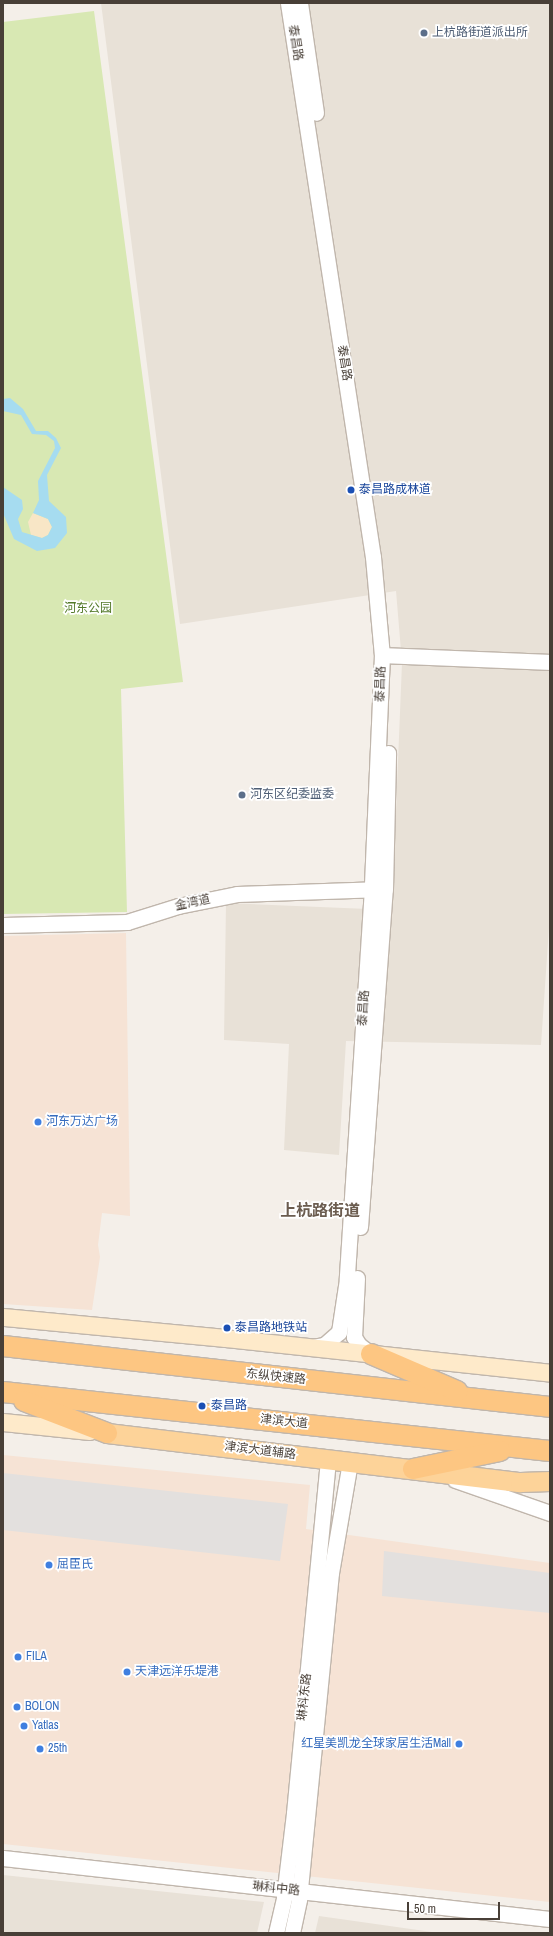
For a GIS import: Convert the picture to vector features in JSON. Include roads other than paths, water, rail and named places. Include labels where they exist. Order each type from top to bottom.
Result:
[{"type":"highway","name":"东纵快速路","points":[[3,1346],[550,1407]]},
{"type":"highway","points":[[371,1354],[477,1400]]},
{"type":"highway","points":[[3,1393],[107,1432]]},
{"type":"highway","name":"津滨大道","points":[[3,1393],[518,1447]]},
{"type":"highway","points":[[413,1469],[518,1447],[550,1451]]},
{"type":"main road","points":[[3,1317],[550,1373]]},
{"type":"main road","points":[[3,1422],[107,1432]]},
{"type":"main road","name":"津滨大道辅路","points":[[107,1432],[520,1482],[550,1481]]},
{"type":"main road","points":[[520,1482],[550,1490]]},
{"type":"street","name":"泰昌路","points":[[288,3],[373,558],[386,655]]},
{"type":"street","name":"泰昌路","points":[[300,3],[381,548],[386,655],[378,889],[353,1328],[359,1345],[371,1354]]},
{"type":"street","points":[[386,655],[550,662]]},
{"type":"street","name":"泰昌路","points":[[305,1348],[324,1345],[333,1340],[342,1323],[378,889]]},
{"type":"street","name":"金湾道","points":[[3,925],[127,922],[178,906],[237,894],[378,889]]},
{"type":"street","name":"琳科东路","points":[[276,1933],[284,1893],[328,1459]]},
{"type":"street","name":"琳科东路","points":[[292,1933],[300,1895],[331,1574],[350,1462]]},
{"type":"street","points":[[413,1469],[475,1486],[550,1513]]},
{"type":"street","name":"琳科中路","points":[[3,1858],[550,1925]]},
{"type":"street","name":"琳科中路","points":[[3,1866],[284,1893]]},
{"type":"street","name":"琳科中路","points":[[300,1895],[550,1919]]},
{"type":"water","points":[[10,398],[23,409],[36,431],[48,431],[56,438],[61,448],[47,475],[49,501],[66,517],[67,533],[55,548],[37,551],[14,539],[3,513],[3,487],[22,500],[23,509],[18,519],[22,532],[42,538],[48,535],[52,527],[48,519],[33,513],[39,500],[38,481],[55,448],[54,441],[46,435],[32,434],[21,415],[3,411],[3,399]]},
{"type":"place","name":"上杭路街道派出所","points":[[424,33]]},
{"type":"place","name":"泰昌路成林道","points":[[351,490]]},
{"type":"place","name":"河东区纪委监委","points":[[242,795]]},
{"type":"place","name":"河东万达广场","points":[[38,1122]]},
{"type":"place","name":"泰昌路地铁站","points":[[227,1328]]},
{"type":"place","name":"泰昌路","points":[[202,1406]]},
{"type":"place","name":"屈臣氏","points":[[49,1565]]},
{"type":"place","name":"FILA","points":[[18,1657]]},
{"type":"place","name":"天津远洋乐堤港","points":[[127,1672]]},
{"type":"place","name":"BOLON","points":[[17,1707]]},
{"type":"place","name":"Yatlas","points":[[24,1726]]},
{"type":"place","name":"红星美凯龙全球家居生活Mall","points":[[459,1744]]},
{"type":"place","name":"25th","points":[[40,1749]]},
{"type":"district","name":"上杭路街道","points":[[320,1210]]},
{"type":"park label","name":"河东公园","points":[[88,609]]}]
